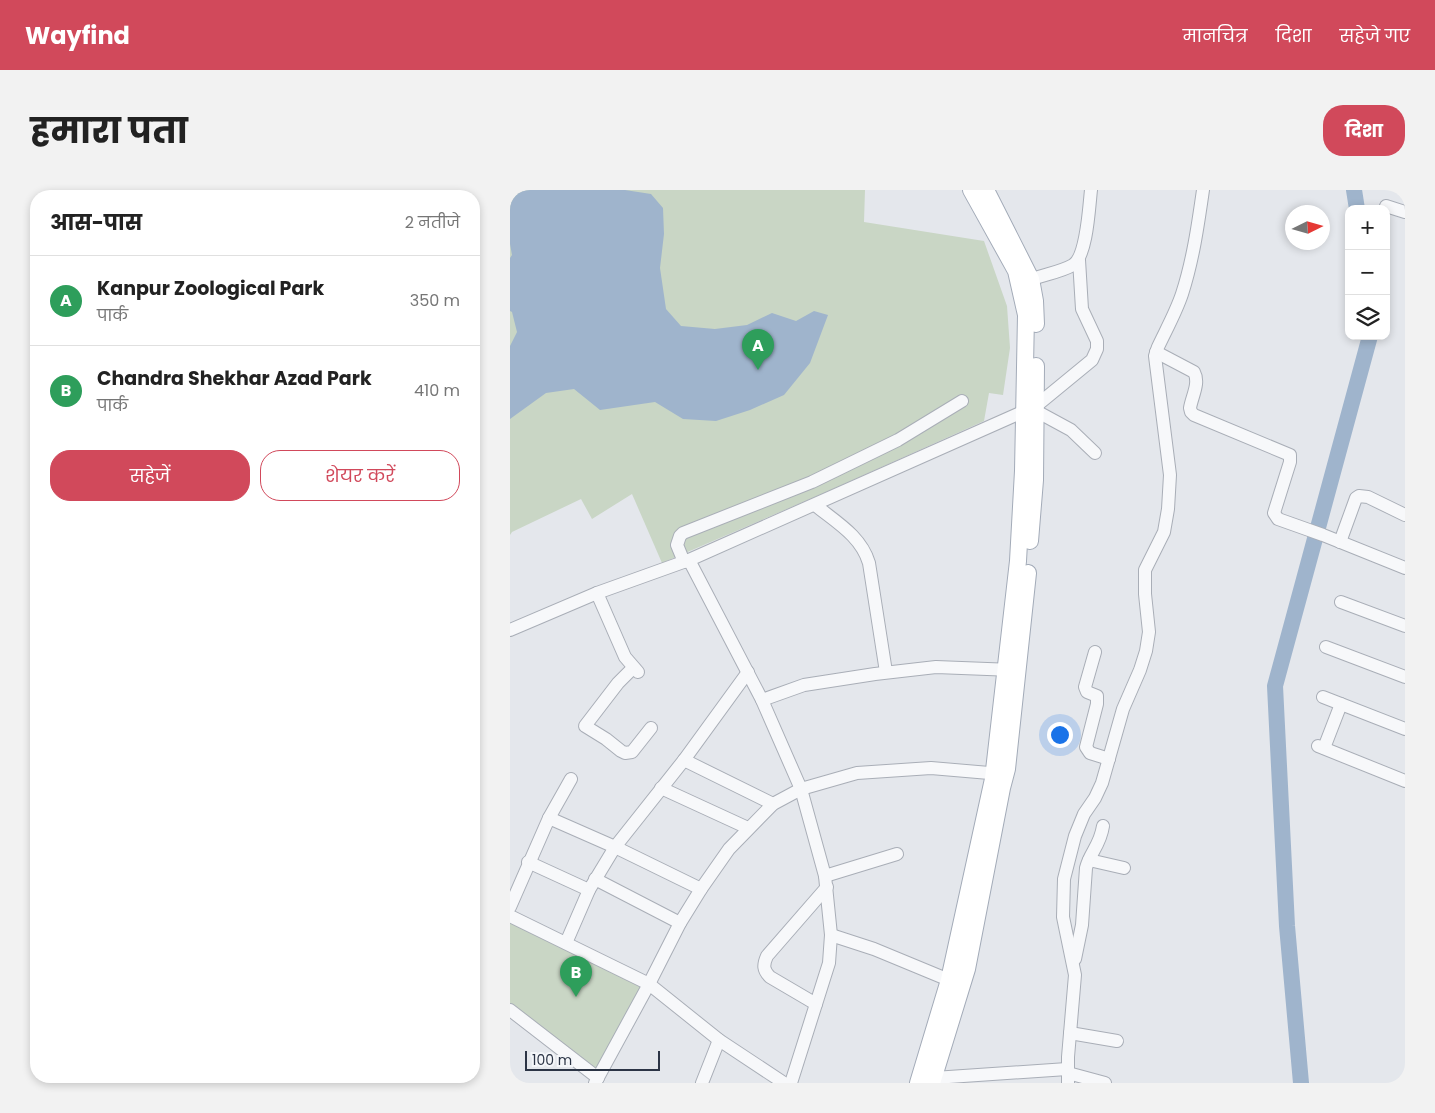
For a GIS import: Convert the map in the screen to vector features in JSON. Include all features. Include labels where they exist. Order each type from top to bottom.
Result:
[{"type":"main road","points":[[971,190],[1016,271],[1025,282]]},
{"type":"main road","points":[[933,1080],[970,960],[1000,774],[1012,670],[1023,472],[1032,409],[1025,282],[986,190]]},
{"type":"main road","points":[[918,1083],[949,980],[1000,774]]},
{"type":"street","points":[[510,630],[597,594],[686,561],[1032,409],[1092,360],[1097,349],[1097,341],[1082,309],[1078,260],[1082,250],[1091,190]]},
{"type":"street","points":[[1074,966],[1063,916],[1064,879],[1070,849],[1079,824],[1099,791],[1123,709],[1146,651],[1149,632],[1144,594],[1145,570],[1164,532],[1170,475],[1156,369],[1156,352],[1187,279],[1195,246],[1203,190]]},
{"type":"street","points":[[1390,206],[1404,208]]},
{"type":"street","points":[[1025,282],[1072,265],[1078,260]]},
{"type":"street","points":[[1156,352],[1194,372],[1197,377],[1197,384],[1190,408],[1194,415],[1290,455],[1290,462],[1275,508],[1275,517],[1404,565]]},
{"type":"street","points":[[791,1083],[829,962],[831,935],[826,881],[801,789],[762,700],[677,545],[680,536],[684,533],[812,482],[898,440],[962,401]]},
{"type":"street","points":[[1032,409],[1071,430],[1095,453]]},
{"type":"street","points":[[1340,542],[1356,498],[1359,496],[1368,497],[1405,515]]},
{"type":"street","points":[[815,505],[850,532],[866,551],[886,672]]},
{"type":"street","points":[[597,594],[625,657],[636,671],[618,683],[586,726],[621,750],[629,753],[632,752],[651,728]]},
{"type":"street","points":[[1341,602],[1405,626]]},
{"type":"street","points":[[1326,647],[1405,677]]},
{"type":"street","points":[[1095,652],[1085,687],[1087,692],[1097,696],[1097,704],[1086,750],[1109,759]]},
{"type":"street","points":[[762,700],[804,685],[886,672],[936,667],[1012,670]]},
{"type":"street","points":[[566,943],[592,885],[615,847],[684,760],[748,672]]},
{"type":"street","points":[[1323,697],[1405,730]]},
{"type":"street","points":[[1341,704],[1321,747],[1405,781]]},
{"type":"street","points":[[684,760],[773,804]]},
{"type":"street","points":[[510,1010],[596,1081],[680,923],[701,889],[729,849],[773,804],[801,789],[857,773],[932,768],[1000,774]]},
{"type":"street","points":[[510,907],[528,862],[549,818],[571,779]]},
{"type":"street","points":[[661,788],[748,828]]},
{"type":"street","points":[[549,818],[615,847],[701,889]]},
{"type":"street","points":[[1068,1075],[1074,966],[1082,925],[1086,868],[1100,841],[1103,826]]},
{"type":"street","points":[[816,1004],[770,977],[765,972],[764,962],[767,956],[826,881],[897,854]]},
{"type":"street","points":[[1089,860],[1124,868]]},
{"type":"street","points":[[528,862],[592,885],[680,923]]},
{"type":"street","points":[[510,916],[649,984],[719,1040],[784,1083]]},
{"type":"street","points":[[831,935],[874,948],[949,980]]},
{"type":"street","points":[[1070,1033],[1117,1041]]},
{"type":"street","points":[[702,1083],[719,1040]]},
{"type":"street","points":[[933,1080],[1068,1075],[1106,1083]]},
{"type":"green space","points":[[510,190],[865,190],[864,222],[984,241],[1007,306],[1010,348],[1003,395],[989,393],[984,421],[662,563],[632,494],[592,519],[581,499],[512,532],[510,535]]},
{"type":"green space","points":[[510,916],[648,983],[601,1081],[510,1010]]},
{"type":"water","points":[[510,190],[625,190],[651,194],[663,208],[664,234],[660,268],[666,309],[681,326],[715,329],[747,325],[772,313],[796,321],[814,311],[828,315],[810,363],[784,395],[750,410],[716,421],[683,419],[655,402],[600,410],[574,389],[546,393],[510,419],[510,346],[517,332],[512,312],[510,311],[510,258],[512,255],[510,244]]},
{"type":"waterway","points":[[1354,190],[1356,205]]},
{"type":"waterway","points":[[1301,1083],[1287,926],[1275,686],[1369,340]]},
{"type":"place","name":"Kanpur Zoological Park","points":[[758,370]]},
{"type":"place","name":"Chandra Shekhar Azad Park","points":[[576,997]]}]
